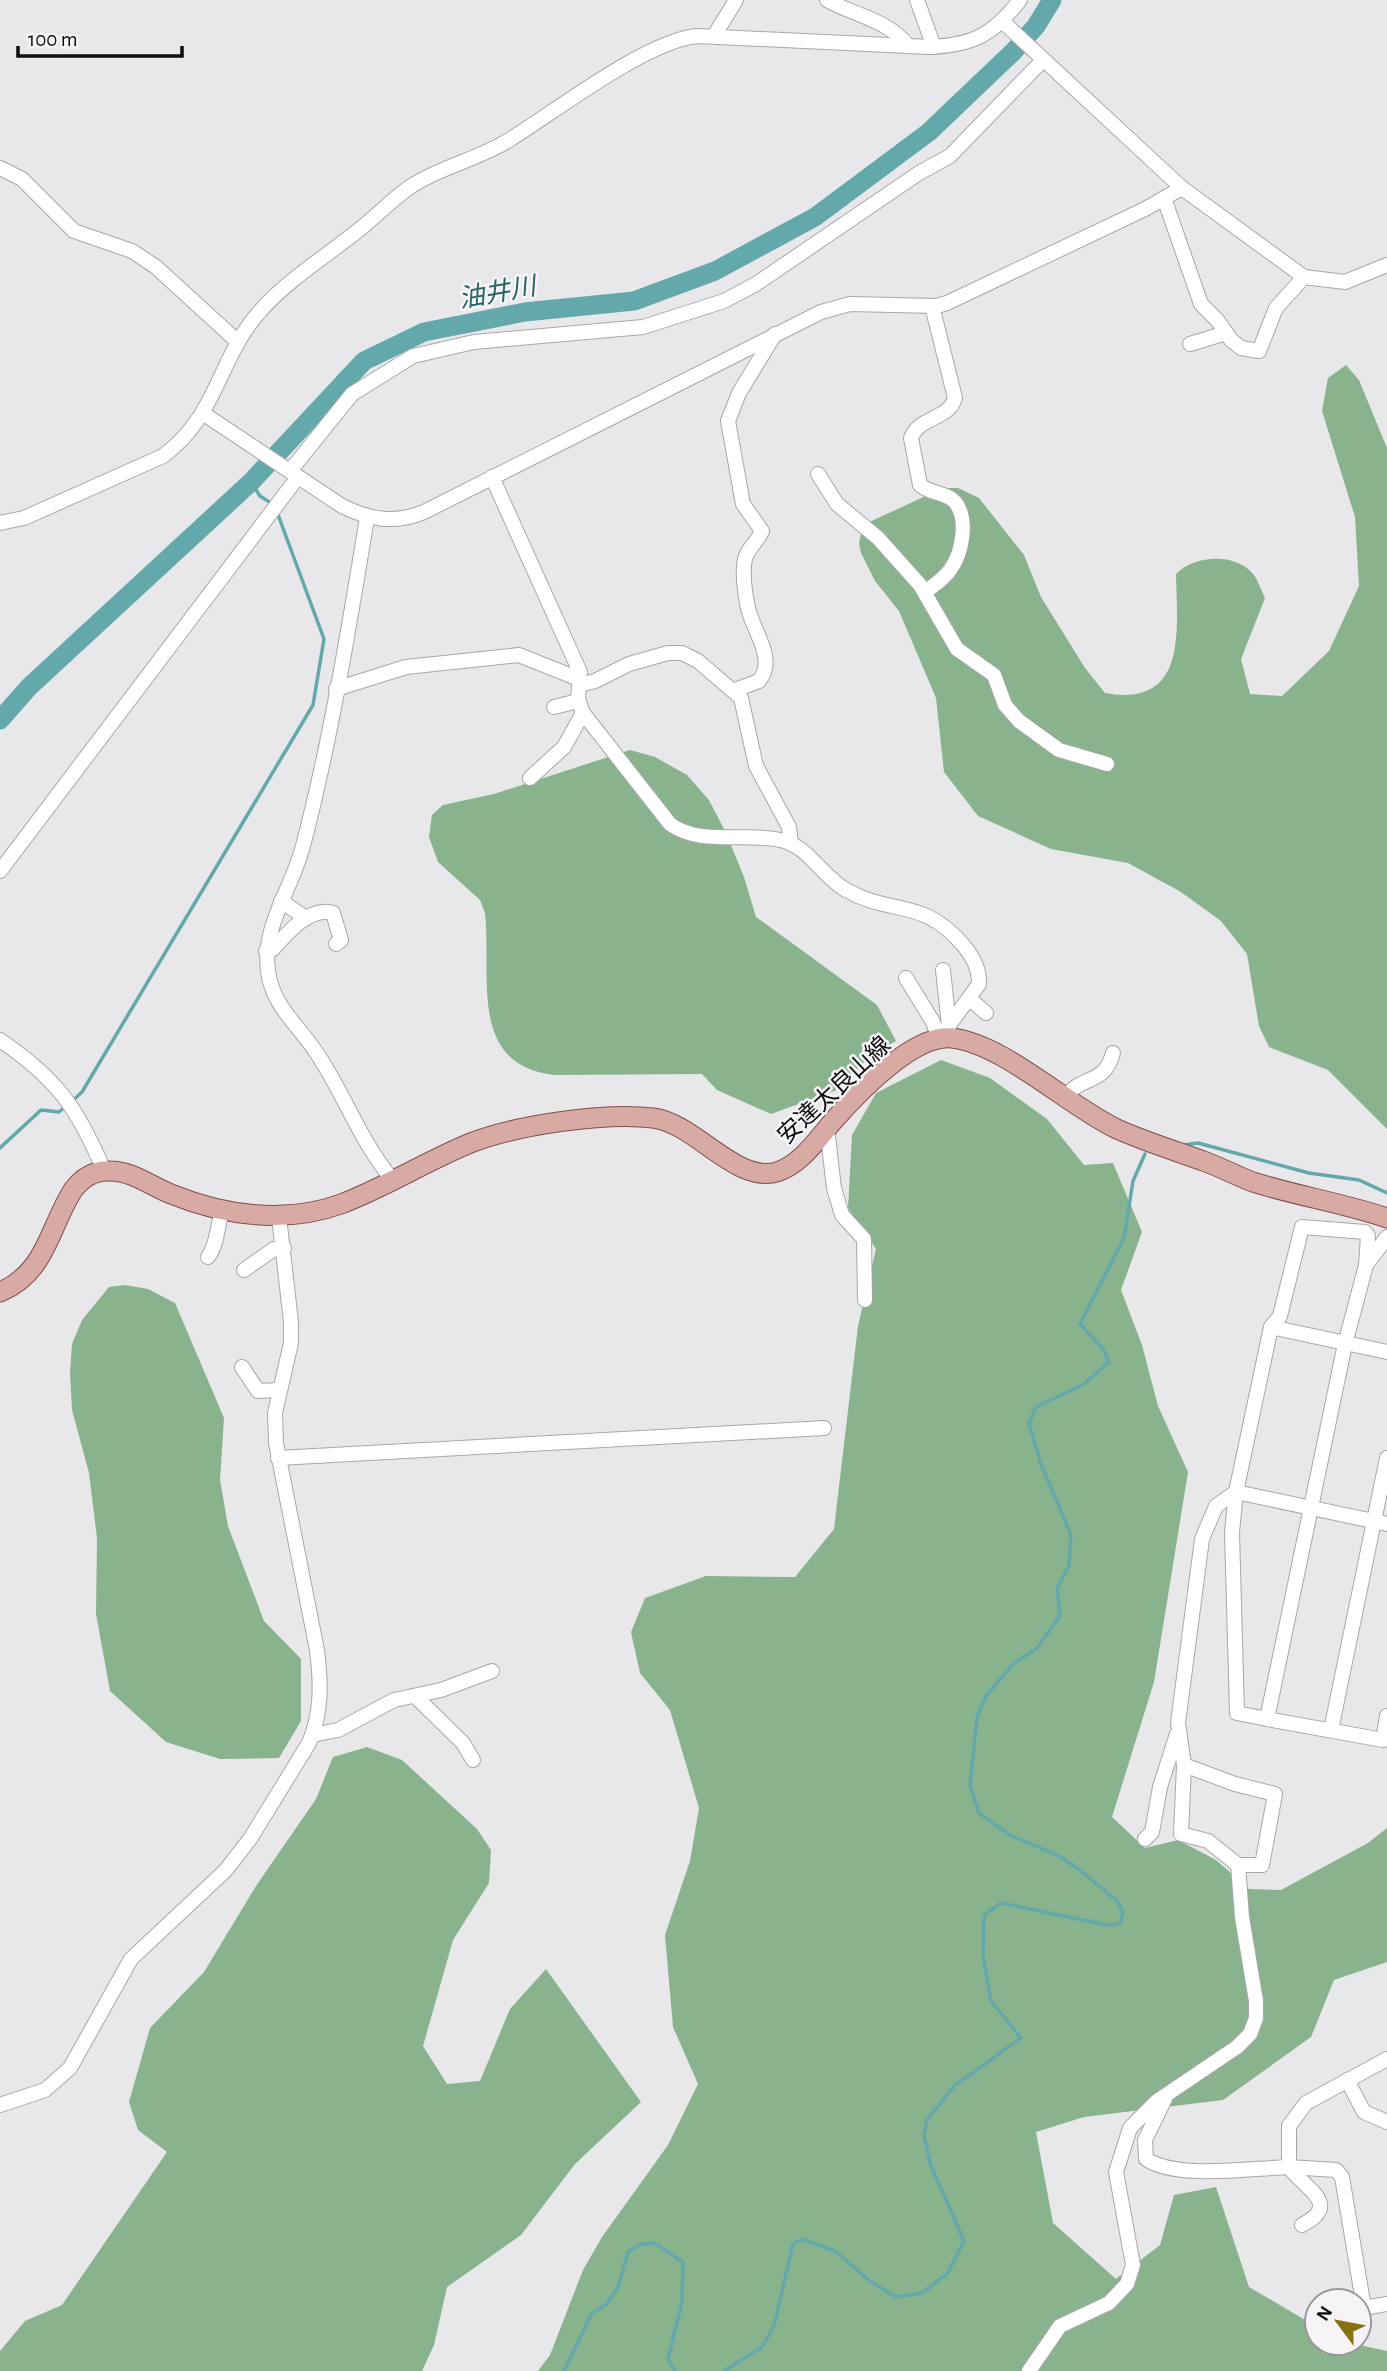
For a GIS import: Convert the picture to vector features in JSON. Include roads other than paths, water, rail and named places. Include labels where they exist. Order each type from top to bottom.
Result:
[{"type":"main road","name":"安達太良山線","points":[[104,1171],[126,1173],[182,1198],[223,1209],[279,1217],[311,1213],[345,1203],[392,1179],[496,1135],[556,1123],[636,1117],[657,1118],[678,1126],[746,1170],[764,1174],[778,1171],[798,1161],[864,1089],[896,1062],[944,1032]]},
{"type":"main road","points":[[944,1032],[990,1051],[1064,1100],[1119,1130],[1253,1182],[1387,1218]]},
{"type":"main road","points":[[0,1292],[19,1284],[38,1263],[72,1190],[88,1176],[104,1171]]},
{"type":"street","points":[[714,36],[736,0]]},
{"type":"street","points":[[827,0],[882,25],[901,37],[908,46]]},
{"type":"street","points":[[917,0],[934,47]]},
{"type":"street","points":[[0,523],[24,518],[163,456],[181,443],[204,414],[238,342],[252,320],[275,296],[412,186],[504,143],[648,51],[679,38],[714,36],[934,47],[961,45],[1007,27],[1020,0]]},
{"type":"street","points":[[1007,27],[1182,188],[1304,277],[1345,282],[1387,265]]},
{"type":"street","points":[[0,871],[276,507],[289,471],[352,394],[413,356],[474,342],[643,327],[724,300],[756,284],[919,173],[950,156],[1041,57]]},
{"type":"street","points":[[0,168],[22,179],[74,231],[89,239],[132,251],[150,262],[238,342]]},
{"type":"street","points":[[204,414],[367,519],[401,520],[412,517],[775,334],[838,306],[864,303],[932,306],[947,303],[1182,188]]},
{"type":"street","points":[[1164,198],[1201,304],[1241,348],[1259,351],[1276,308],[1304,277]]},
{"type":"street","points":[[925,592],[944,578],[954,564],[960,550],[962,523],[959,508],[951,498],[920,485],[911,438],[920,424],[951,408],[955,398],[932,306]]},
{"type":"street","points":[[1190,344],[1226,333]]},
{"type":"street","points":[[735,690],[759,681],[765,668],[762,643],[748,608],[744,567],[745,556],[762,531],[743,504],[728,421],[739,393],[775,334]]},
{"type":"street","points":[[818,474],[836,504],[878,538],[925,592],[950,640],[994,675],[1006,705],[1019,721],[1059,750],[1107,764]]},
{"type":"street","points":[[492,477],[580,672],[580,707],[564,747],[530,778]]},
{"type":"street","points":[[367,519],[336,689],[302,848],[281,901],[266,951],[270,983],[281,1008],[317,1053],[356,1125],[392,1179]]},
{"type":"street","points":[[336,689],[406,667],[476,662],[510,656],[534,660],[579,682],[648,657],[682,653],[735,690],[747,713],[756,766],[789,827],[792,844]]},
{"type":"street","points":[[554,707],[580,707]]},
{"type":"street","points":[[580,707],[677,829],[690,834],[777,839],[792,844],[846,890],[917,910],[949,928],[977,969],[979,984],[944,1032]]},
{"type":"street","points":[[281,901],[306,918]]},
{"type":"street","points":[[266,951],[273,949],[306,918],[326,910],[333,913],[341,940],[336,944]]},
{"type":"street","points":[[943,970],[944,1032]]},
{"type":"street","points":[[906,978],[933,1022],[944,1032]]},
{"type":"street","points":[[970,999],[986,1013]]},
{"type":"street","points":[[0,1040],[48,1076],[64,1093],[104,1171]]},
{"type":"street","points":[[1064,1100],[1074,1086],[1100,1077],[1110,1063],[1113,1052]]},
{"type":"street","points":[[827,1128],[834,1188],[842,1214],[864,1239],[865,1300]]},
{"type":"street","points":[[208,1257],[214,1249],[216,1227],[223,1209]]},
{"type":"street","points":[[0,2105],[45,2090],[70,2068],[131,1959],[225,1871],[250,1839],[312,1735],[319,1704],[317,1650],[278,1458],[274,1425],[279,1390],[291,1343],[279,1217]]},
{"type":"street","points":[[1267,1719],[1345,1344],[1366,1265],[1368,1236],[1364,1232],[1302,1227],[1280,1316],[1271,1326],[1236,1492],[1232,1532],[1237,1713],[1267,1719],[1331,1730],[1385,1747],[1387,1716]]},
{"type":"street","points":[[1366,1265],[1387,1237]]},
{"type":"street","points":[[244,1270],[274,1249],[284,1248]]},
{"type":"street","points":[[1271,1326],[1387,1352]]},
{"type":"street","points":[[242,1367],[260,1392],[279,1390]]},
{"type":"street","points":[[278,1458],[824,1428]]},
{"type":"street","points":[[1331,1730],[1380,1523],[1387,1458]]},
{"type":"street","points":[[1145,1839],[1152,1832],[1160,1787],[1177,1733],[1202,1539],[1216,1506],[1236,1492],[1380,1523]]},
{"type":"street","points":[[312,1735],[338,1730],[394,1700],[441,1690],[492,1671]]},
{"type":"street","points":[[415,1696],[457,1737],[473,1760]]},
{"type":"street","points":[[1177,1733],[1184,1765],[1181,1834],[1209,1840],[1238,1864],[1262,1865],[1275,1794],[1235,1784],[1184,1765]]},
{"type":"street","points":[[1029,2371],[1060,2326],[1109,2303],[1127,2284],[1133,2265],[1117,2180],[1118,2158],[1135,2121],[1167,2095],[1237,2047],[1250,2034],[1256,2018],[1238,1864]]},
{"type":"street","points":[[1302,2225],[1316,2216],[1320,2203],[1315,2190],[1296,2177],[1289,2166],[1289,2126],[1306,2103],[1387,2059]]},
{"type":"street","points":[[1347,2080],[1364,2112],[1387,2122]]},
{"type":"street","points":[[1167,2095],[1145,2140],[1146,2159],[1154,2164],[1186,2170],[1289,2166],[1336,2170],[1342,2177],[1364,2308],[1387,2304]]},
{"type":"waterway","name":"油井川","points":[[0,720],[29,687],[251,482],[364,361],[424,332],[525,312],[634,301],[715,271],[815,217],[929,132],[1013,52],[1036,26],[1052,0]]},
{"type":"waterway","points":[[251,482],[260,496],[271,503]]},
{"type":"waterway","points":[[71,1102],[82,1092],[313,705],[324,639],[277,512]]},
{"type":"waterway","points":[[0,1148],[41,1110],[59,1112],[65,1107]]},
{"type":"waterway","points":[[1183,1145],[1198,1143],[1309,1173],[1359,1180],[1387,1193]]},
{"type":"waterway","points":[[724,2371],[762,2347],[774,2326],[793,2244],[802,2239],[835,2251],[870,2281],[896,2297],[922,2293],[947,2274],[964,2241],[931,2166],[924,2136],[927,2120],[954,2086],[1021,2038],[991,2001],[983,1955],[984,1915],[1001,1903],[1107,1925],[1120,1924],[1123,1912],[1117,1901],[1076,1867],[1057,1855],[1010,1835],[979,1813],[970,1786],[977,1717],[986,1696],[1014,1663],[1036,1649],[1060,1616],[1057,1588],[1069,1566],[1071,1535],[1041,1464],[1029,1423],[1036,1407],[1084,1384],[1109,1362],[1103,1349],[1080,1324],[1124,1238],[1133,1181],[1145,1154]]},
{"type":"waterway","points":[[564,2371],[592,2313],[606,2305],[618,2288],[628,2252],[639,2245],[654,2243],[683,2262],[682,2302],[668,2359],[675,2371]]}]
